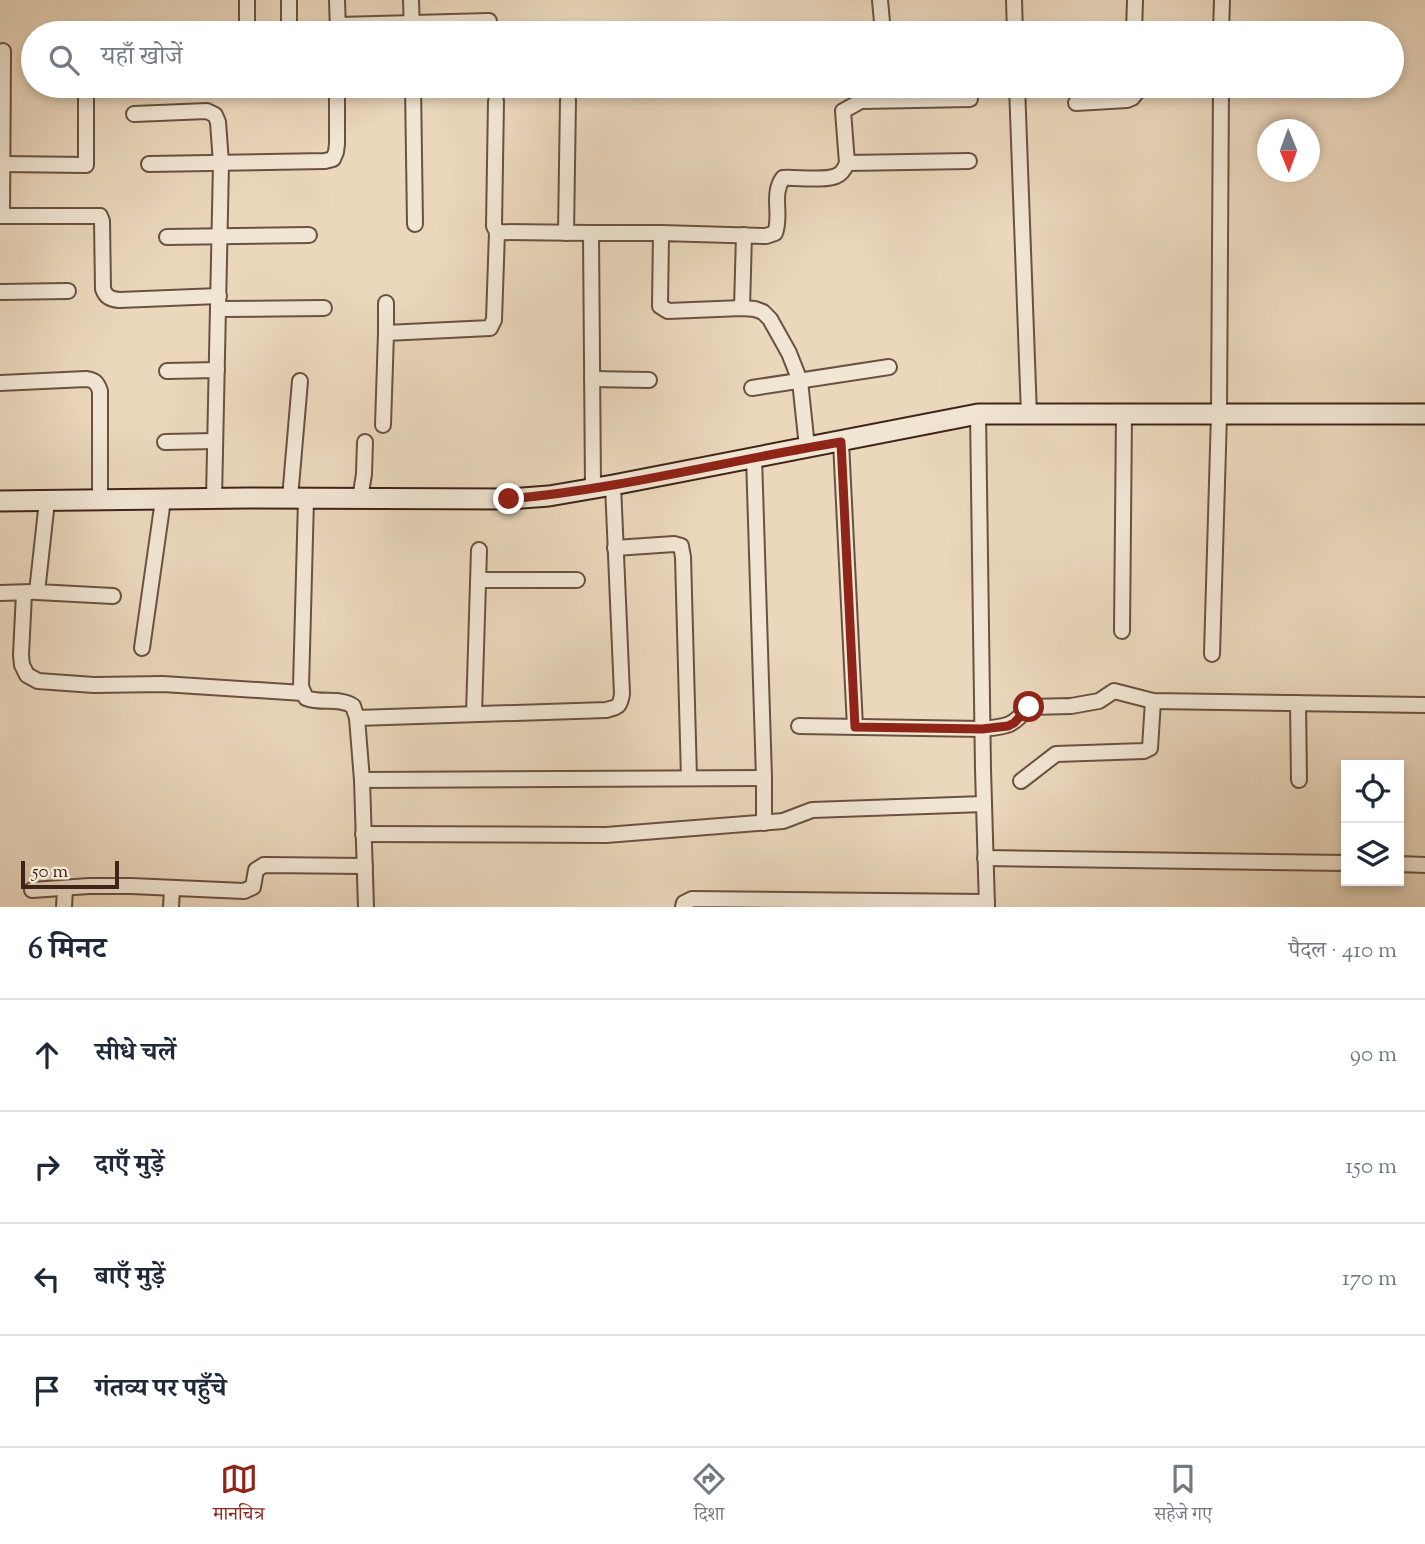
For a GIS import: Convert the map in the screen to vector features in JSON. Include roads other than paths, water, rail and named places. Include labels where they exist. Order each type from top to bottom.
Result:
[{"type":"street","points":[[247,0],[247,21]]},
{"type":"street","points":[[289,0],[289,21]]},
{"type":"street","points":[[337,0],[338,21]]},
{"type":"street","points":[[411,0],[412,21]]},
{"type":"street","points":[[880,0],[882,21]]},
{"type":"street","points":[[1014,0],[1015,21]]},
{"type":"street","points":[[1134,21],[1135,0]]},
{"type":"street","points":[[1221,21],[1222,0]]},
{"type":"street","points":[[3,51],[1,216],[100,216],[103,289],[111,299],[324,308]]},
{"type":"street","points":[[2,164],[86,165],[86,98]]},
{"type":"street","points":[[149,164],[333,159],[337,144],[337,98]]},
{"type":"street","points":[[413,98],[415,224]]},
{"type":"street","points":[[1017,98],[1029,415]]},
{"type":"street","points":[[1076,103],[1133,98]]},
{"type":"street","points":[[1212,653],[1219,414],[1221,98]]},
{"type":"street","points":[[497,232],[766,236],[775,233],[778,226],[778,185],[782,178],[829,178],[838,176],[844,170],[847,163],[843,111],[850,106],[861,101],[970,99]]},
{"type":"street","points":[[566,233],[568,100]]},
{"type":"street","points":[[386,333],[490,328],[494,320],[497,232],[494,226],[496,101]]},
{"type":"street","points":[[134,114],[207,111],[215,115],[218,122],[221,163],[214,499]]},
{"type":"street","points":[[847,163],[969,161]]},
{"type":"street","points":[[357,718],[606,710],[617,707],[621,702],[615,548],[603,486],[592,379],[591,233]]},
{"type":"street","points":[[661,233],[659,303],[663,309],[755,309],[764,312],[770,319],[789,353],[800,381],[807,447]]},
{"type":"street","points":[[167,237],[309,235]]},
{"type":"street","points":[[743,308],[744,235]]},
{"type":"street","points":[[0,292],[68,291]]},
{"type":"street","points":[[383,425],[386,303]]},
{"type":"street","points":[[752,388],[889,367]]},
{"type":"street","points":[[167,371],[217,370]]},
{"type":"street","points":[[0,383],[86,379],[98,384],[100,500]]},
{"type":"street","points":[[592,379],[649,380]]},
{"type":"street","points":[[300,381],[298,498],[301,687],[306,698],[313,701],[346,701],[353,706],[357,718],[366,907]]},
{"type":"street","points":[[683,907],[684,903],[692,899],[746,903],[987,905],[978,414]]},
{"type":"street","points":[[0,501],[509,499],[549,496],[978,414],[1425,415]]},
{"type":"street","points":[[1122,631],[1124,414]]},
{"type":"street","points":[[165,442],[215,441]]},
{"type":"street","points":[[360,499],[365,442]]},
{"type":"street","points":[[841,442],[855,727]]},
{"type":"street","points":[[754,457],[764,823]]},
{"type":"street","points":[[142,648],[163,500]]},
{"type":"street","points":[[47,501],[20,656],[27,675],[38,681],[94,685],[163,684],[303,694]]},
{"type":"street","points":[[615,548],[674,544],[681,546],[689,778]]},
{"type":"street","points":[[474,714],[480,550]]},
{"type":"street","points":[[479,580],[577,580]]},
{"type":"street","points":[[0,593],[113,596]]},
{"type":"street","points":[[799,726],[982,729],[1008,726],[1029,707],[1071,706],[1099,701],[1114,691],[1153,701],[1425,705]]},
{"type":"street","points":[[1021,781],[1056,754],[1144,751],[1150,748],[1153,701]]},
{"type":"street","points":[[1298,703],[1298,780]]},
{"type":"street","points":[[362,780],[764,778]]},
{"type":"street","points":[[363,834],[606,835],[783,821],[812,810],[984,804]]},
{"type":"street","points":[[985,858],[1341,863]]},
{"type":"street","points":[[1404,864],[1425,865]]},
{"type":"street","points":[[32,890],[99,886],[250,890],[256,870],[264,865],[365,866]]},
{"type":"street","points":[[64,907],[65,888]]},
{"type":"street","points":[[171,907],[172,889]]}]
